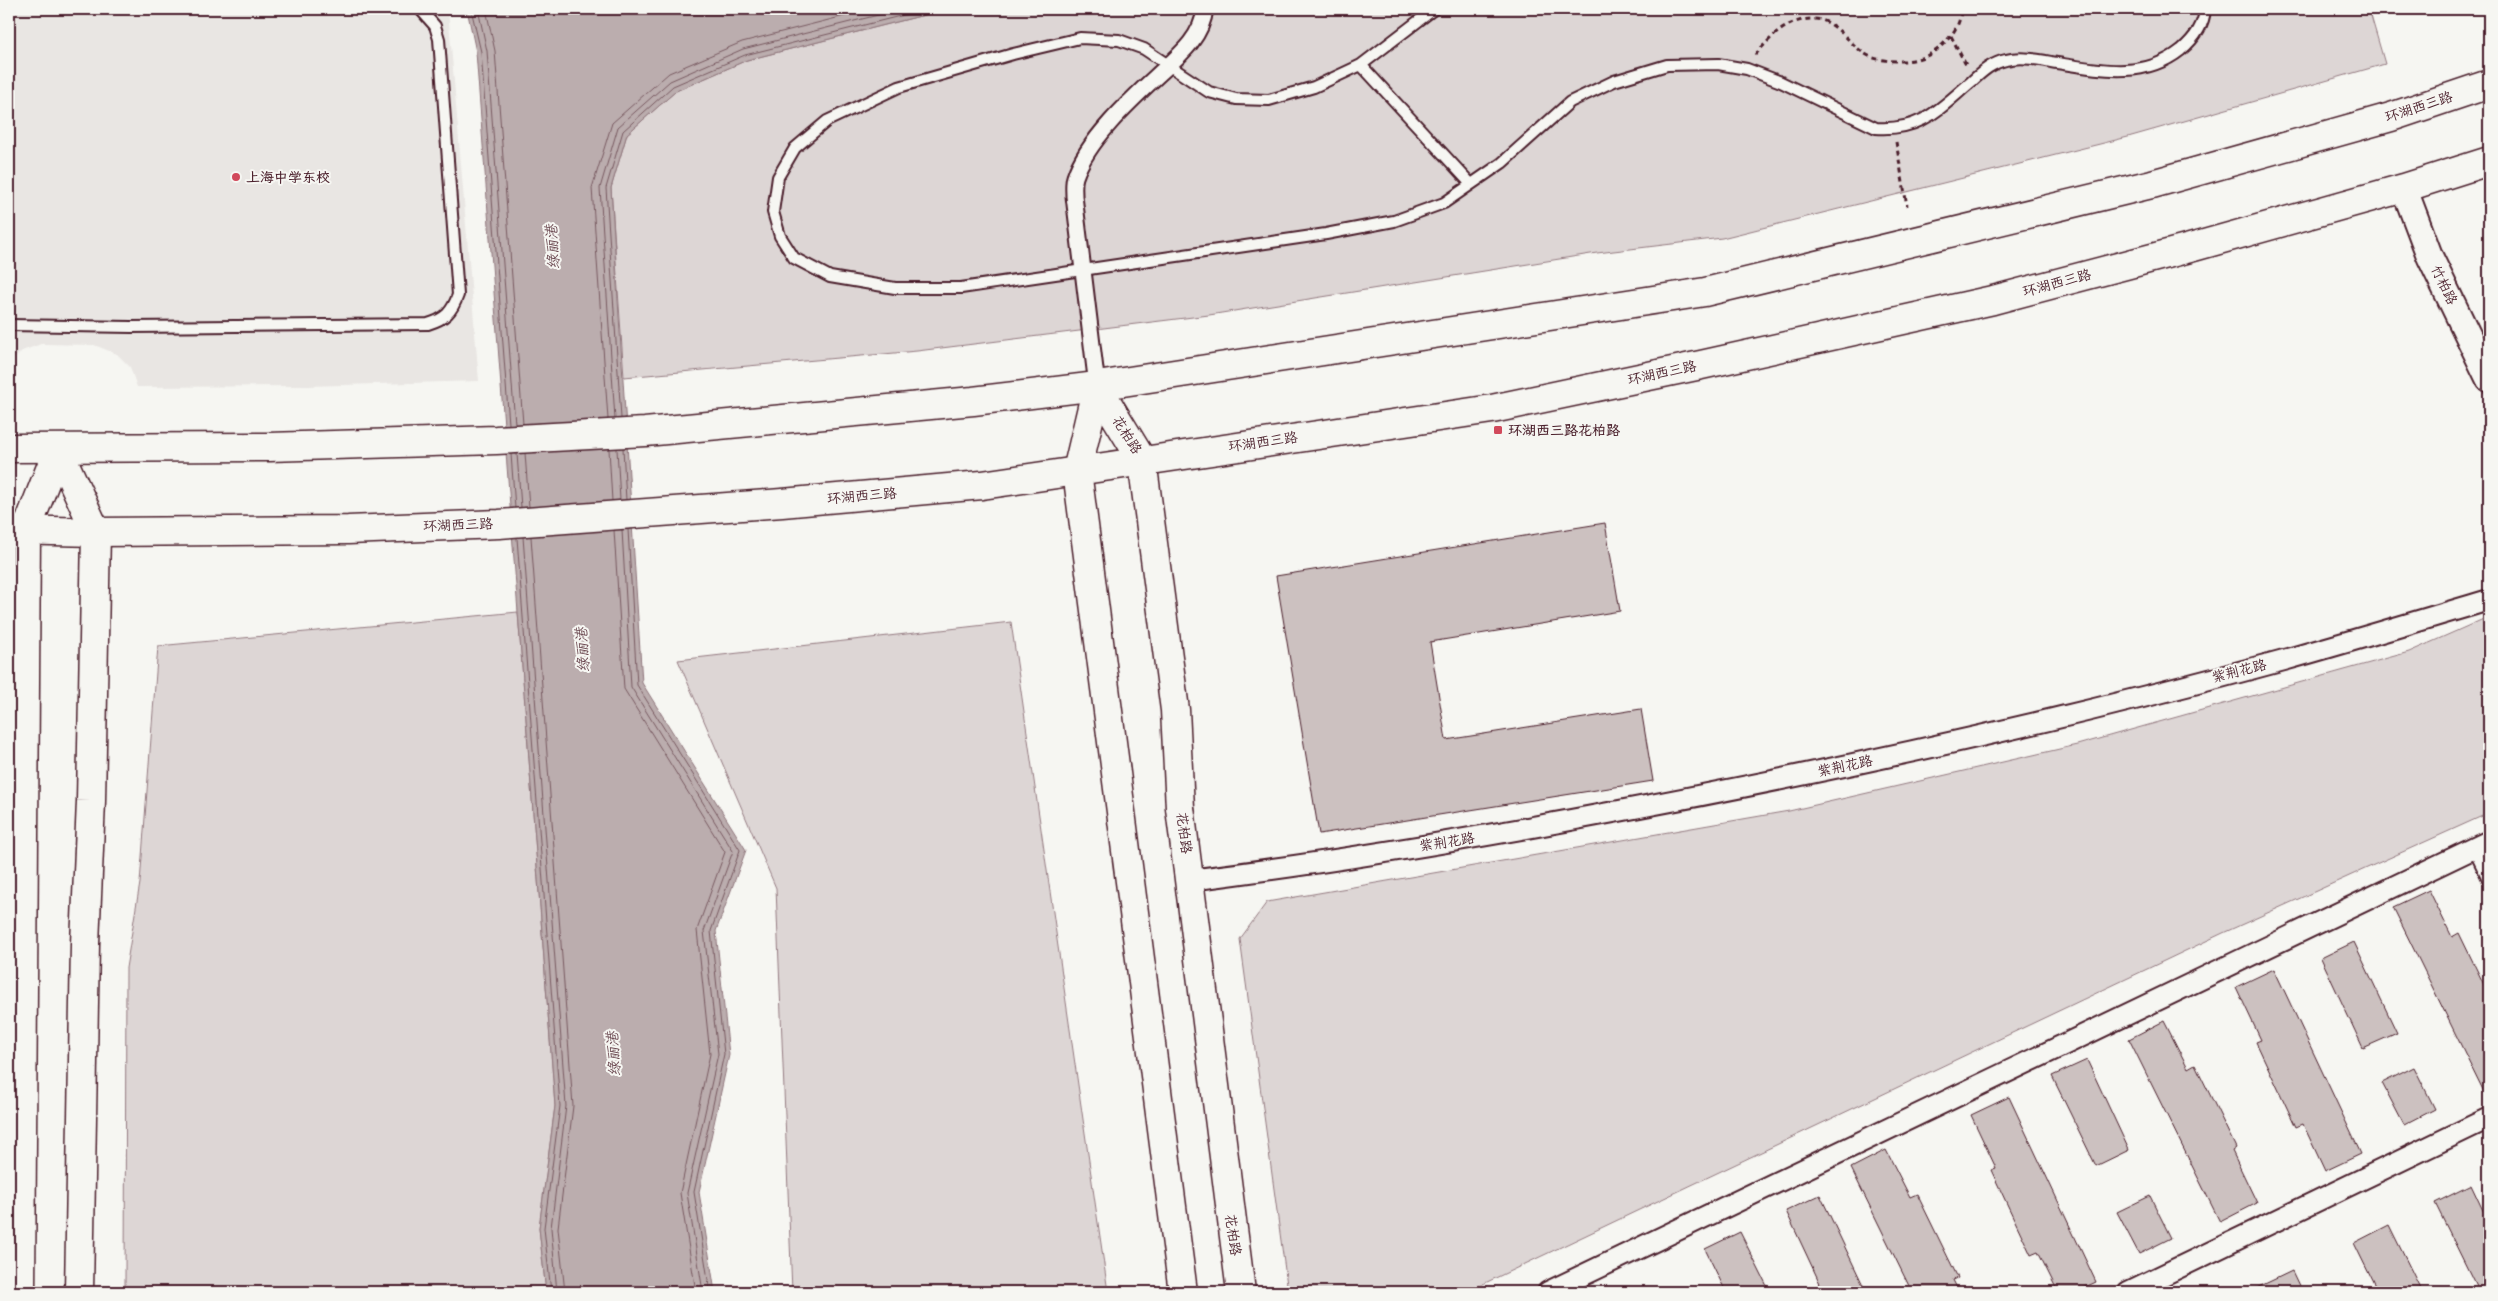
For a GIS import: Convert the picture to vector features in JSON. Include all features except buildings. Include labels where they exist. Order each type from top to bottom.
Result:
[{"type":"main road","name":"环湖西三路","points":[[9,448],[269,446],[496,440],[644,432],[954,403],[1097,386],[1705,292],[2152,184],[2391,116],[2489,84]]},
{"type":"main road","name":"环湖西三路","points":[[17,530],[96,532],[348,530],[499,524],[651,514],[982,484],[1492,409],[1993,300],[2190,248],[2404,188],[2489,160]]},
{"type":"main road","name":"花柏路","points":[[1097,386],[1142,460],[1175,710],[1180,808],[1241,1292]]},
{"type":"main road","points":[[1097,386],[1077,471],[1183,1292]]},
{"type":"main road","points":[[21,1292],[17,942],[23,774],[17,530],[58,449]]},
{"type":"main road","points":[[58,449],[96,532],[91,801],[85,954],[79,1292]]},
{"type":"street","points":[[1097,386],[1074,196],[1075,178],[1086,156],[1120,110],[1196,37],[1204,20],[1205,9]]},
{"type":"street","name":"竹柏路","points":[[2404,188],[2430,257],[2489,379]]},
{"type":"street","name":"紫荆花路","points":[[1190,880],[1263,871],[1501,833],[1746,787],[2027,726],[2283,660],[2489,600]]},
{"type":"street","points":[[1548,1292],[2481,844]]},
{"type":"street","points":[[2128,1292],[2489,1118]]},
{"type":"lane","points":[[9,324],[131,327],[428,324],[442,320],[453,310],[458,295],[439,39],[435,26],[420,9]]},
{"type":"lane","points":[[1434,9],[1361,65],[1314,88],[1269,100],[1236,99],[1209,92],[1170,64],[1144,49],[1118,40],[1080,38],[1013,54],[899,87],[827,121],[795,148],[778,177],[773,212],[780,236],[794,258],[830,277],[895,288],[961,288],[1326,234],[1394,221],[1444,203],[1502,163],[1570,102],[1614,81],[1667,66],[1718,64],[1748,69],[1781,82],[1876,128],[1893,129],[1928,118],[1990,66],[2007,60],[2033,59],[2102,70],[2139,70],[2168,60],[2194,39],[2205,15],[2205,9]]},
{"type":"lane","points":[[1361,65],[1471,184]]},
{"type":"lane","points":[[2481,844],[2489,881]]},
{"type":"path","points":[[1748,69],[1751,60],[1772,36],[1792,22],[1816,19],[1834,27],[1869,56],[1888,61],[1915,60],[1937,50],[1951,36],[1961,18],[1961,9]]},
{"type":"path","points":[[1951,36],[1974,79]]},
{"type":"path","points":[[1893,129],[1907,206]]},
{"type":"shaded area","name":"上海中学东校","points":[[9,9],[448,9],[479,381],[308,386],[137,387],[130,367],[117,354],[94,345],[41,344],[22,351],[9,364]]},
{"type":"shaded area","points":[[948,9],[2369,9],[2385,64],[2128,137],[1722,238],[1597,253],[1209,315],[917,351],[624,377],[611,188],[627,134],[676,91],[747,60]]},
{"type":"shaded area","points":[[518,612],[555,1106],[539,1228],[546,1292],[125,1292],[126,968],[140,883],[158,646]]},
{"type":"shaded area","points":[[2488,617],[2489,813],[2223,933],[1466,1292],[1288,1292],[1240,939],[1267,902],[1789,811],[2077,745],[2409,652]]},
{"type":"shaded area","points":[[1011,622],[1108,1292],[792,1292],[776,888],[678,660]]},
{"type":"water","name":"绿丽港","points":[[465,9],[948,9],[747,60],[676,91],[627,134],[611,188],[642,683],[746,850],[716,931],[729,1055],[699,1192],[715,1292],[546,1292],[539,1228],[555,1106],[476,52],[468,14]]},
{"type":"place","name":"上海中学东校","points":[[236,177]]},
{"type":"place","name":"环湖西三路花柏路","points":[[1498,430]]}]
